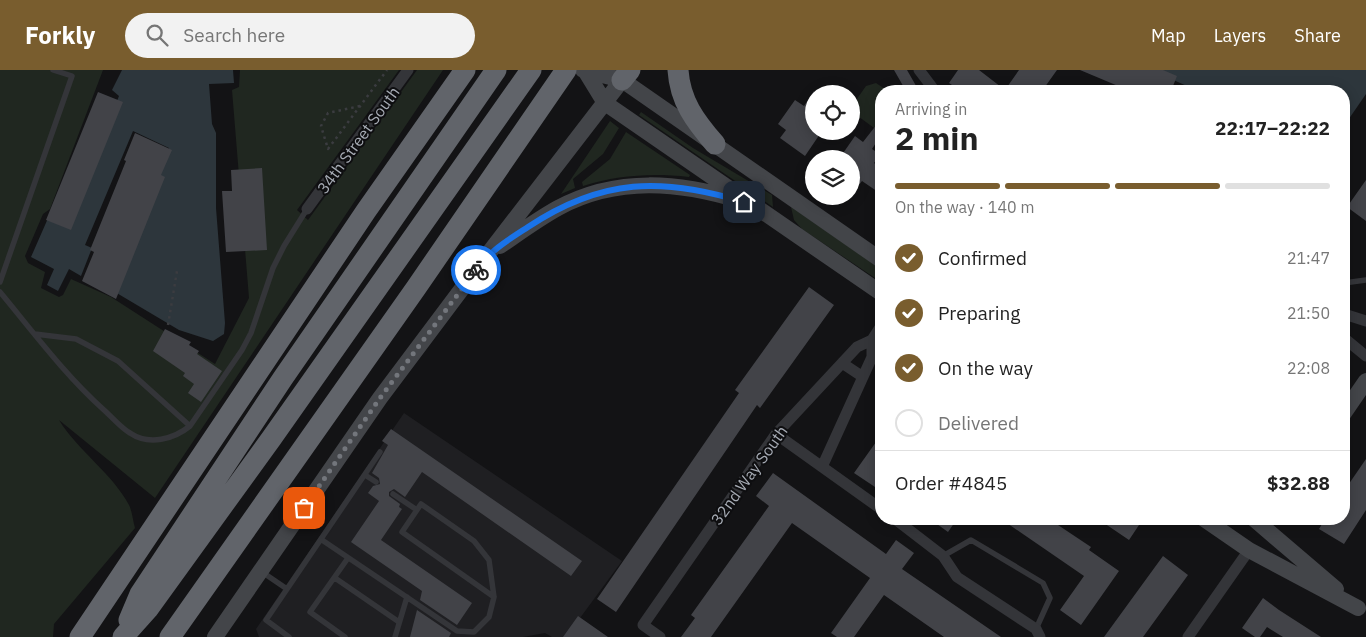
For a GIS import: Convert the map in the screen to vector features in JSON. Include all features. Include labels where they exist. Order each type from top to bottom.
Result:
[{"type":"highway","points":[[80,637],[366,211],[465,70]]},
{"type":"highway","points":[[122,637],[140,594],[277,386],[496,70]]},
{"type":"highway","points":[[678,70],[685,102],[692,118],[715,144]]},
{"type":"highway","points":[[170,637],[416,288],[547,98],[578,71]]},
{"type":"highway","points":[[122,637],[148,609],[271,439],[527,75]]},
{"type":"street","name":"34th Street South","points":[[307,209],[408,70]]},
{"type":"street","points":[[919,70],[930,85]]},
{"type":"street","points":[[578,71],[626,75],[715,144],[875,256]]},
{"type":"street","points":[[578,71],[604,103],[763,210],[875,289]]},
{"type":"street","points":[[215,637],[380,398],[626,75]]},
{"type":"street","points":[[488,254],[559,207],[593,194],[627,186],[653,184],[683,187],[723,196],[763,210]]},
{"type":"street","points":[[784,192],[782,209],[786,226]]},
{"type":"street","points":[[1350,316],[1366,320]]},
{"type":"street","name":"32nd Way South","points":[[660,637],[643,625],[776,434],[857,347],[872,340],[875,335]]},
{"type":"street","name":"32nd Way South","points":[[822,467],[872,357],[872,340]]},
{"type":"street","points":[[1350,343],[1366,356]]},
{"type":"street","points":[[842,363],[863,377]]},
{"type":"street","points":[[1350,404],[1366,381]]},
{"type":"street","points":[[776,434],[875,505]]},
{"type":"street","points":[[907,525],[942,556],[957,577],[1038,633]]},
{"type":"street","points":[[1213,525],[1249,550],[1362,611]]},
{"type":"street","points":[[1188,637],[1249,550],[1261,525]]},
{"type":"street","points":[[1267,525],[1362,611]]},
{"type":"lane","points":[[0,282],[72,76],[53,70]]},
{"type":"lane","points":[[0,292],[75,383],[131,434],[155,441],[181,434],[190,426],[209,402],[246,342],[273,268],[307,209]]},
{"type":"lane","points":[[1350,281],[1366,280]]},
{"type":"lane","points":[[34,334],[76,339],[118,361],[190,426]]},
{"type":"lane","points":[[288,637],[266,620],[380,452]]},
{"type":"lane","points":[[365,475],[376,482]]},
{"type":"lane","points":[[393,494],[417,510]]},
{"type":"lane","points":[[322,540],[457,631],[474,632],[489,617],[494,596],[489,560],[474,541],[421,504],[402,532],[494,596]]},
{"type":"lane","points":[[942,556],[971,540],[1043,583],[1050,598],[1038,633]]},
{"type":"lane","points":[[345,637],[310,612],[348,558]]},
{"type":"lane","points":[[261,571],[287,590]]},
{"type":"lane","points":[[335,578],[399,622]]},
{"type":"lane","points":[[395,637],[407,597]]},
{"type":"path","points":[[360,106],[328,113],[321,126],[328,149],[387,70]]},
{"type":"path","points":[[168,325],[177,272]]},
{"type":"shaded area","points":[[0,70],[103,70],[50,209],[43,214],[25,256],[28,263],[45,272],[41,288],[59,297],[63,295],[71,279],[111,297],[215,364],[249,298],[232,90],[239,87],[240,70],[399,70],[297,210],[308,220],[417,70],[443,70],[155,498],[59,420],[76,442],[122,493],[130,507],[135,528],[54,624],[53,637],[0,637]]},
{"type":"shaded area","points":[[122,70],[233,70],[234,83],[209,84],[212,124],[216,133],[216,208],[225,323],[224,334],[213,341],[179,330],[115,292],[169,148],[133,131],[85,245],[92,248],[81,276],[69,269],[58,291],[47,285],[54,269],[31,257],[49,216],[67,224],[119,96],[112,90]]},
{"type":"shaded area","points":[[1151,70],[1366,70],[1366,94],[1350,117],[1350,85],[1185,85]]},
{"type":"shaded area","points":[[876,83],[879,85],[875,85],[875,129],[860,118],[860,94],[866,86]]},
{"type":"shaded area","points":[[641,112],[693,148],[772,195],[773,207],[639,115]]},
{"type":"shaded area","points":[[610,121],[619,128],[603,154],[573,179],[575,188],[561,194]]},
{"type":"shaded area","points":[[626,132],[690,175],[689,177],[635,176],[609,179],[583,186],[582,182],[610,159]]},
{"type":"shaded area","points":[[791,207],[875,265],[875,278],[802,229],[794,220]]},
{"type":"shaded area","points":[[404,413],[622,561],[566,637],[552,637],[545,633],[523,637],[259,637],[256,629]]},
{"type":"building","points":[[894,70],[907,70],[916,85],[903,85]]},
{"type":"building","points":[[958,70],[979,70],[998,85],[952,85],[949,83]]},
{"type":"building","points":[[1019,70],[1057,70],[1046,85],[1008,85]]},
{"type":"building","points":[[1080,70],[1163,70],[1177,76],[1173,85],[1116,85]]},
{"type":"building","points":[[98,92],[123,102],[71,230],[46,220]]},
{"type":"building","points":[[795,100],[804,106],[805,104],[805,140],[816,140],[809,150],[805,150],[805,156],[780,138],[786,130],[778,124]]},
{"type":"building","points":[[875,127],[875,144],[872,149],[875,151],[875,190],[862,181],[860,184],[860,150],[845,150],[852,140],[860,140],[863,142]]},
{"type":"building","points":[[135,133],[172,150],[161,175],[165,177],[116,299],[82,281],[94,252],[90,250],[126,161],[124,160]]},
{"type":"building","points":[[262,168],[267,250],[226,252],[222,191],[232,191],[231,170]]},
{"type":"building","points":[[1366,180],[1366,221],[1350,209],[1350,203]]},
{"type":"building","points":[[809,287],[834,305],[760,408],[757,405],[616,612],[597,599],[739,393],[735,390]]},
{"type":"building","points":[[165,329],[191,342],[189,345],[199,351],[197,354],[222,371],[201,402],[188,393],[194,384],[183,376],[185,373],[153,351]]},
{"type":"building","points":[[391,429],[582,561],[571,576],[422,472],[405,497],[394,489],[389,492],[389,496],[400,504],[399,507],[402,509],[381,540],[472,603],[457,625],[420,600],[422,591],[351,542],[379,501],[368,493],[373,486],[380,484],[379,478],[372,473],[388,445],[382,441]]},
{"type":"building","points":[[875,443],[875,487],[854,473]]},
{"type":"building","points":[[1366,459],[1366,510],[1344,544],[1319,529],[1321,525],[1350,525],[1350,482]]},
{"type":"building","points":[[773,473],[886,554],[896,540],[914,553],[902,569],[1001,637],[944,637],[884,595],[854,637],[837,637],[831,633],[870,578],[792,523],[711,637],[681,637],[695,618],[691,615],[769,506],[756,496]]},
{"type":"building","points":[[938,525],[953,525],[948,532]]},
{"type":"building","points":[[1010,525],[1058,525],[1091,547],[1089,550],[1119,571],[1081,625],[1060,610],[1084,576]]},
{"type":"building","points":[[1107,525],[1139,525],[1129,540]]},
{"type":"building","points":[[1163,556],[1188,575],[1143,637],[1104,637]]},
{"type":"building","points":[[1263,598],[1321,637],[1283,637],[1267,627],[1260,637],[1255,637],[1242,628]]},
{"type":"building","points":[[417,610],[451,633],[449,637],[410,637]]},
{"type":"building","points":[[578,616],[608,637],[563,637]]},
{"type":"way so far","points":[[304,508],[380,398],[476,270]]},
{"type":"route","points":[[476,270],[488,254],[559,207],[615,188],[653,184],[674,186],[706,191],[744,202]]}]
